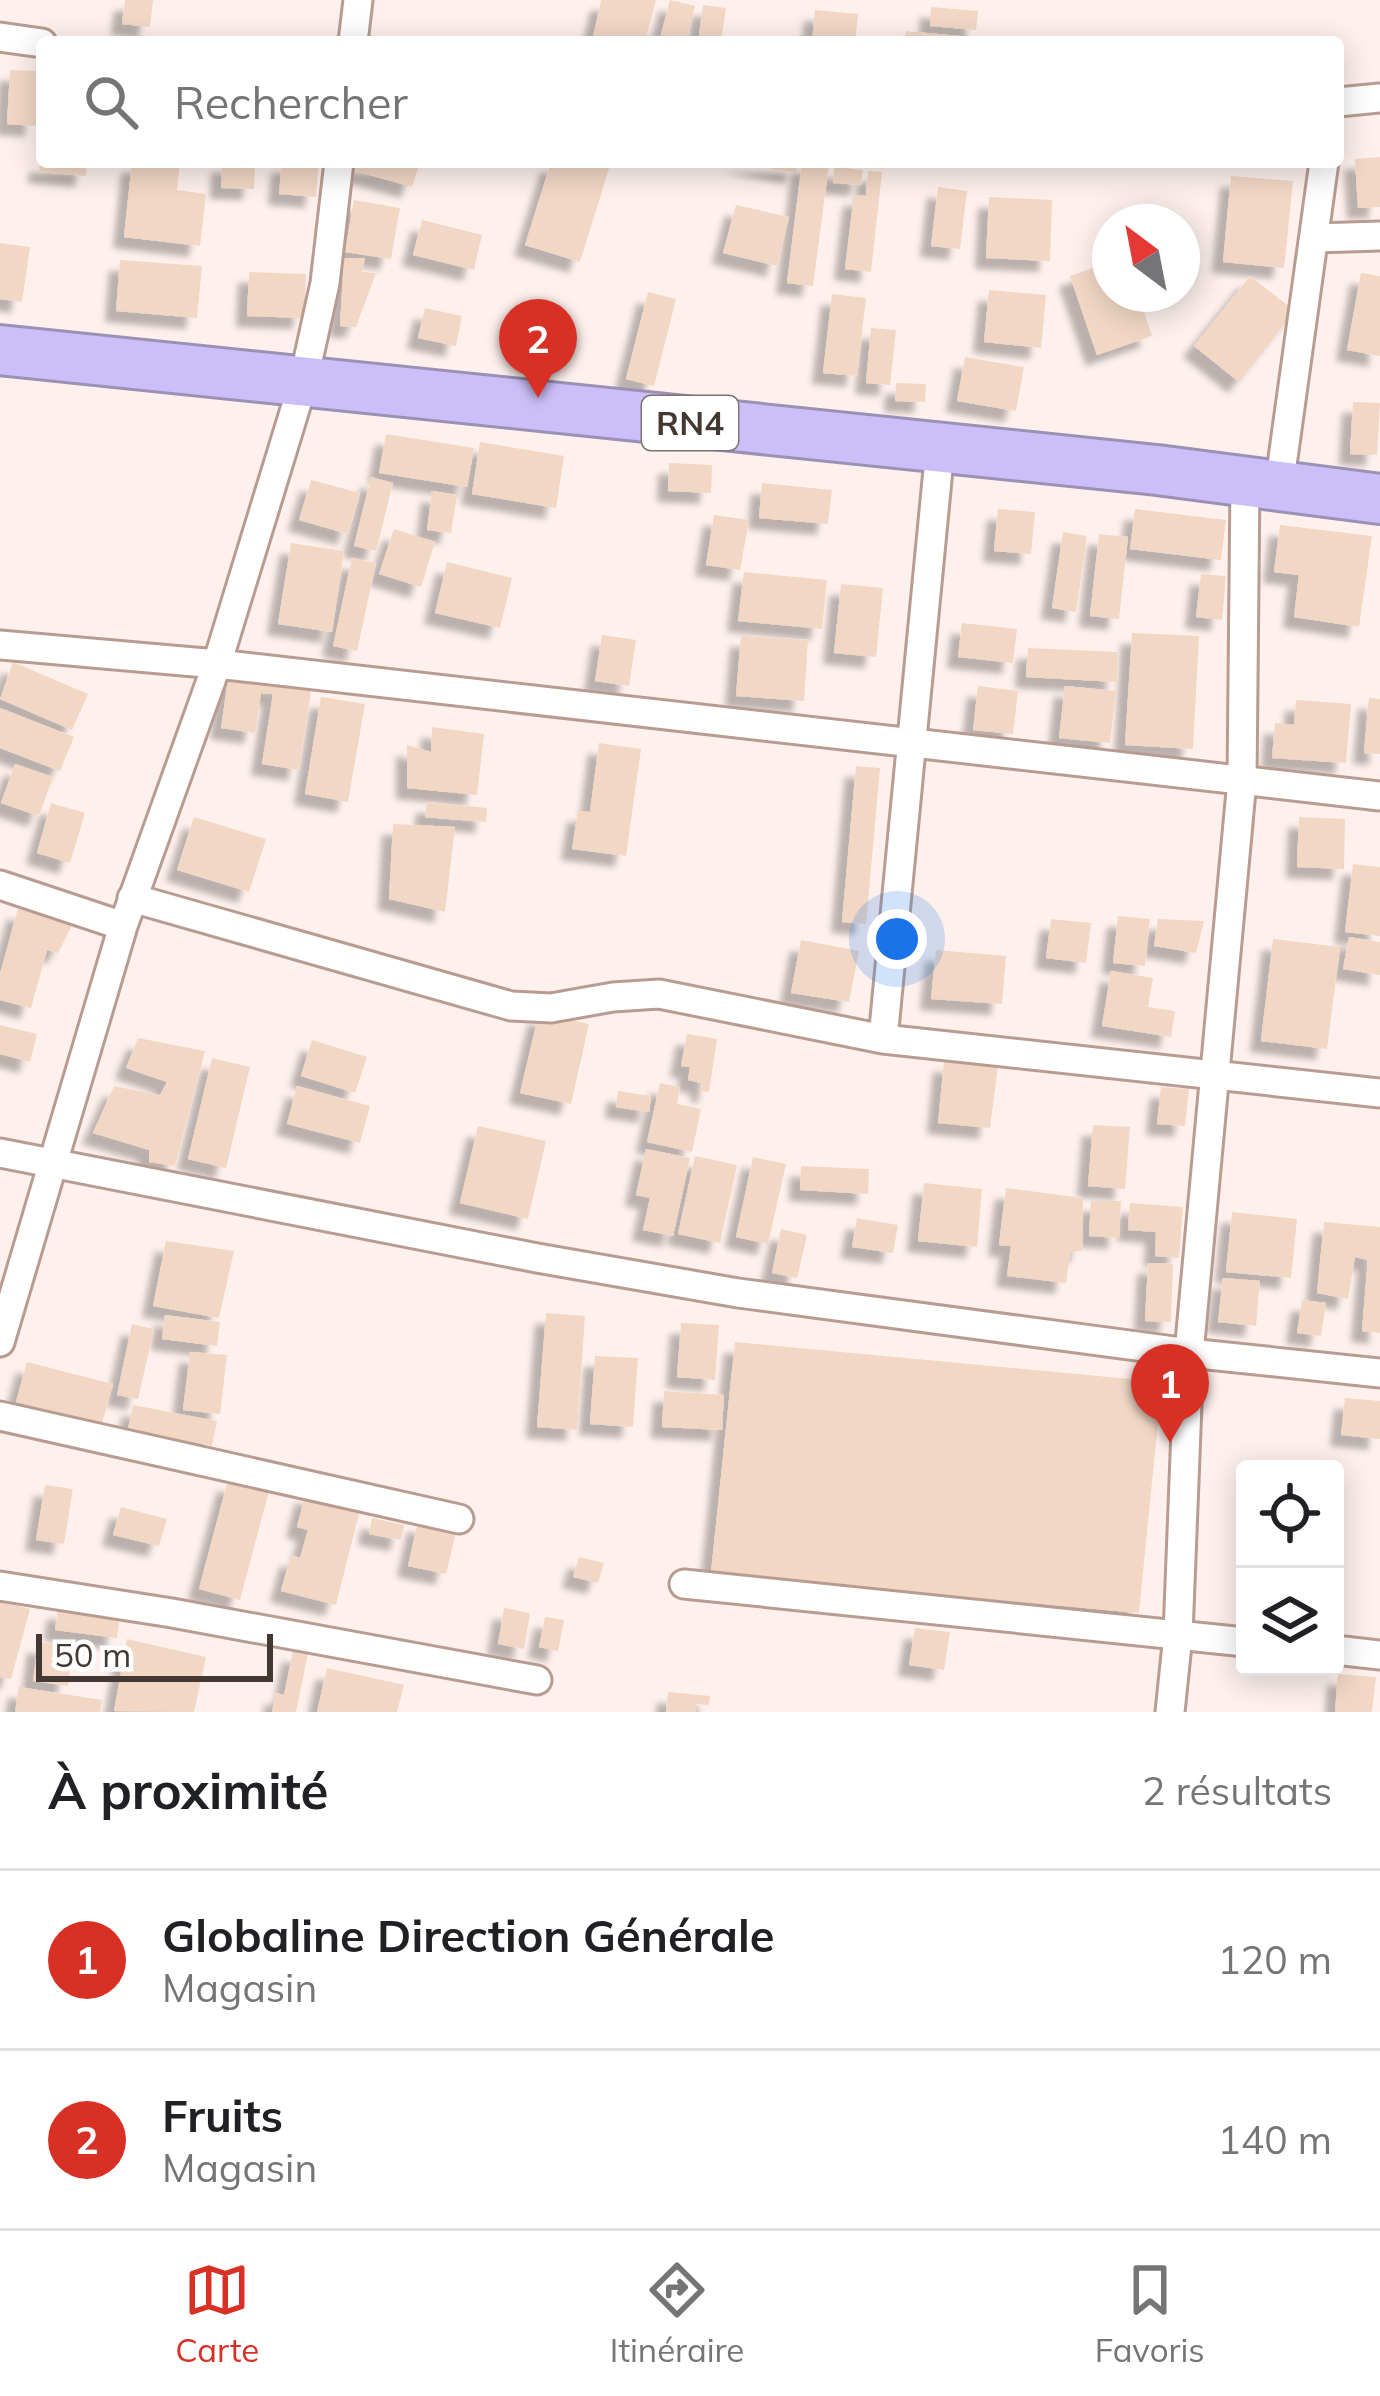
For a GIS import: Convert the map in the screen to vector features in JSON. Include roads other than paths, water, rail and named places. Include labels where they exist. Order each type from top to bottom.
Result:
[{"type":"highway","name":"RN4","points":[[0,350],[1380,499]]},
{"type":"street","points":[[354,36],[358,0]]},
{"type":"street","points":[[0,37],[36,42]]},
{"type":"street","points":[[1344,101],[1380,98]]},
{"type":"street","points":[[0,1342],[122,926],[217,664],[303,383],[325,284],[338,168]]},
{"type":"street","points":[[1170,1712],[1178,1636],[1189,1353],[1242,780],[1262,484],[1315,238],[1323,168]]},
{"type":"street","points":[[1315,238],[1380,236]]},
{"type":"street","points":[[884,1039],[940,449]]},
{"type":"street","points":[[0,645],[217,664],[1380,796]]},
{"type":"street","points":[[0,885],[122,926]]},
{"type":"street","points":[[132,898],[511,1006],[551,1009],[659,994],[884,1039],[1380,1093]]},
{"type":"street","points":[[0,1153],[738,1293],[1189,1353],[1380,1373]]},
{"type":"street","points":[[0,1416],[459,1519]]},
{"type":"street","points":[[684,1584],[1236,1641]]},
{"type":"street","points":[[0,1586],[537,1680]]},
{"type":"street","points":[[1344,1651],[1380,1654]]},
{"type":"place","name":"Fruits","points":[[538,398]]},
{"type":"place","name":"Globaline Direction Générale","points":[[1170,1443]]}]
